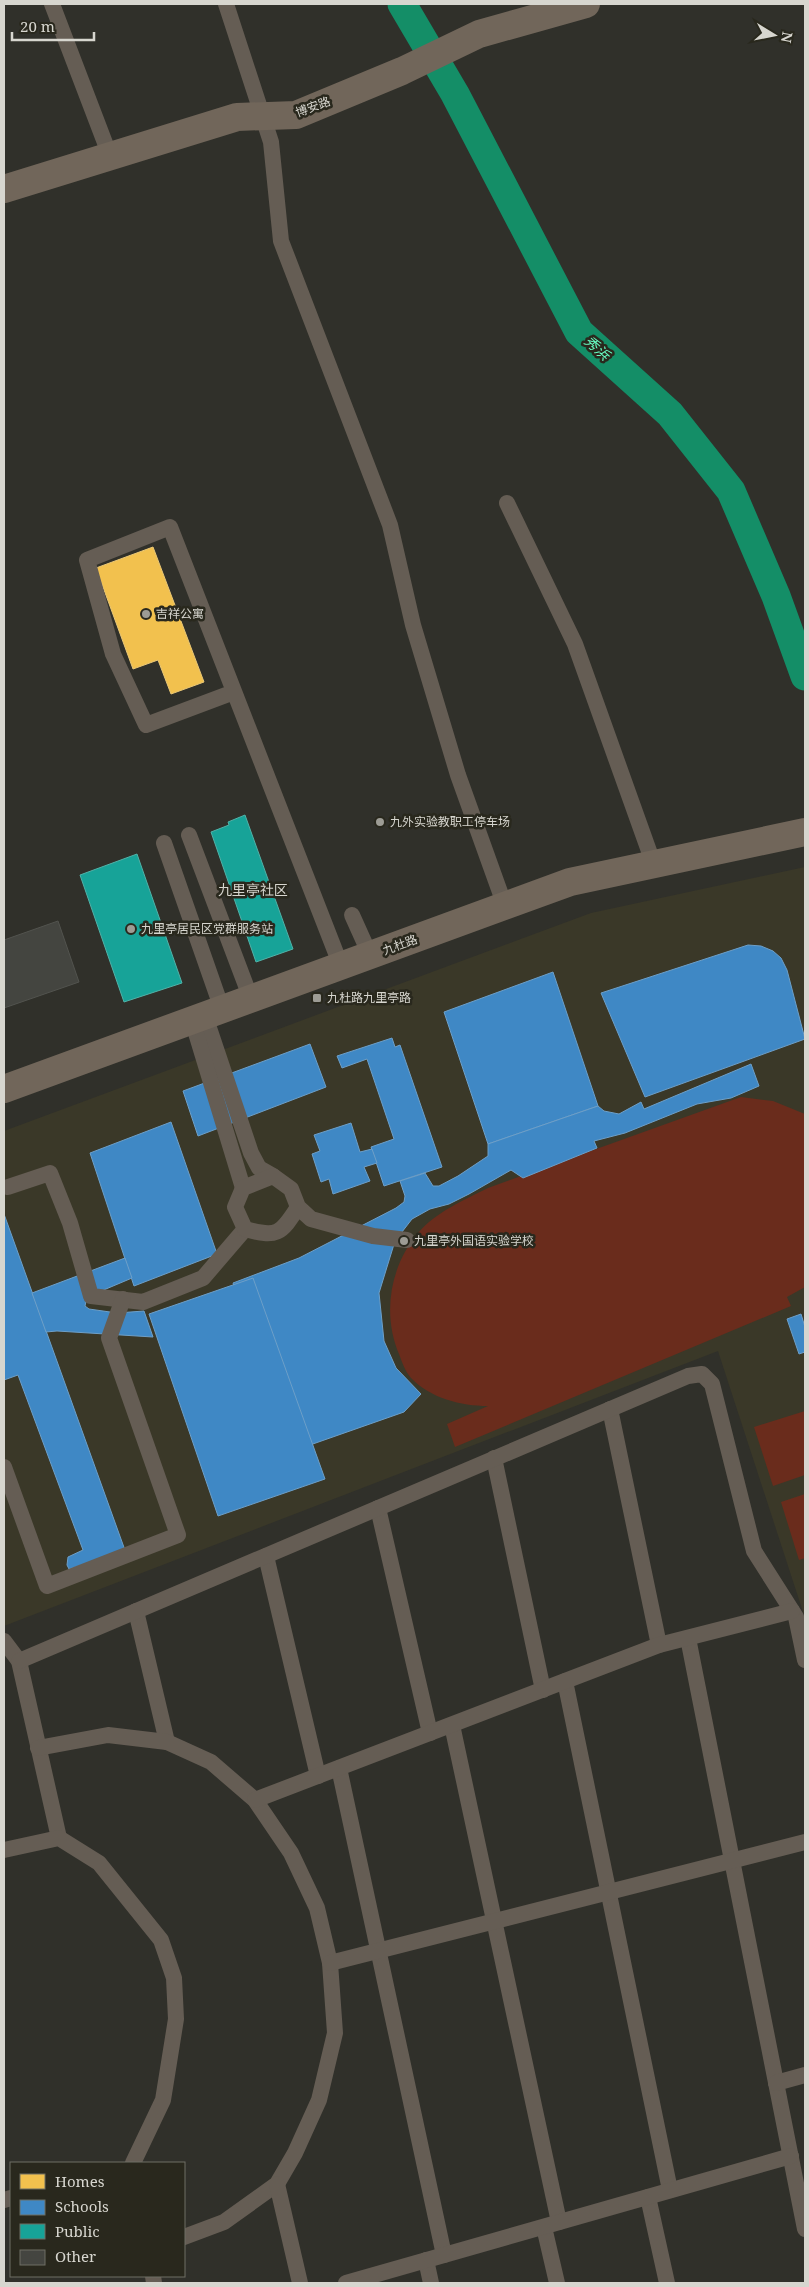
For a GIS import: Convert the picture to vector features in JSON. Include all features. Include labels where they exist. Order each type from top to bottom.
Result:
[{"type":"street","name":"博安路","points":[[4,190],[237,116],[296,115],[402,71],[479,34],[586,4]]},
{"type":"street","name":"九杜路","points":[[4,1089],[570,882],[805,832]]},
{"type":"lane","points":[[52,4],[110,156]]},
{"type":"lane","points":[[226,4],[270,142],[281,241],[390,525],[413,625],[456,766],[505,906]]},
{"type":"lane","points":[[507,503],[575,644],[654,864]]},
{"type":"lane","points":[[234,692],[146,725],[113,654],[87,560],[170,527],[341,966]]},
{"type":"lane","points":[[189,835],[251,999]]},
{"type":"lane","points":[[164,843],[206,1015],[243,1188],[235,1207],[245,1229],[266,1235],[284,1228],[298,1207]]},
{"type":"lane","points":[[352,915],[370,956]]},
{"type":"lane","points":[[206,1015],[251,1153],[259,1168],[291,1189],[298,1207],[311,1219],[373,1236],[407,1240]]},
{"type":"lane","points":[[8,1187],[50,1173],[70,1223],[91,1296],[142,1302],[202,1278],[245,1229]]},
{"type":"lane","points":[[243,1188],[272,1176]]},
{"type":"lane","points":[[4,1467],[47,1586],[178,1535],[109,1338],[123,1299]]},
{"type":"lane","points":[[19,1661],[688,1376],[702,1374],[712,1384],[754,1551],[796,1617],[805,1660]]},
{"type":"lane","points":[[610,1409],[659,1645]]},
{"type":"lane","points":[[494,1458],[543,1690]]},
{"type":"lane","points":[[378,1508],[430,1733]]},
{"type":"lane","points":[[266,1556],[318,1776]]},
{"type":"lane","points":[[136,1611],[167,1742]]},
{"type":"lane","points":[[255,1800],[659,1645],[792,1611]]},
{"type":"lane","points":[[688,1638],[805,2229]]},
{"type":"lane","points":[[4,1641],[19,1661],[59,1838]]},
{"type":"lane","points":[[565,1681],[670,2190]]},
{"type":"lane","points":[[452,1724],[495,1921],[552,2224],[557,2283]]},
{"type":"lane","points":[[38,1748],[108,1735],[167,1742],[211,1762],[255,1800],[291,1853],[317,1908],[330,1963],[334,2033],[321,2091],[295,2153],[277,2184],[224,2222],[185,2237]]},
{"type":"lane","points":[[339,1768],[444,2255]]},
{"type":"lane","points":[[4,1850],[59,1838],[100,1862],[162,1940],[174,1978],[176,2019],[162,2100],[133,2162]]},
{"type":"lane","points":[[330,1963],[805,1842]]},
{"type":"lane","points":[[776,2083],[805,2075]]},
{"type":"lane","points":[[346,2283],[791,2156]]},
{"type":"lane","points":[[277,2184],[300,2283]]},
{"type":"lane","points":[[648,2196],[667,2283]]},
{"type":"lane","points":[[426,2260],[431,2283]]},
{"type":"shaded area","name":"九里亭外国语实验学校","points":[[805,867],[805,1618],[718,1351],[4,1626],[4,1131],[591,913]]},
{"type":"shaded area","points":[[741,1097],[773,1101],[805,1114],[805,1287],[787,1297],[791,1306],[455,1447],[447,1424],[488,1406],[447,1400],[427,1391],[419,1385],[411,1378],[404,1366],[394,1339],[391,1323],[390,1307],[395,1275],[408,1246],[418,1233],[442,1213],[488,1188]]},
{"type":"shaded area","points":[[805,1411],[805,1475],[773,1486],[754,1427]]},
{"type":"shaded area","points":[[805,1494],[805,1558],[799,1560],[781,1502]]},
{"type":"building: Homes","name":"吉祥公寓","points":[[153,547],[204,682],[171,694],[158,660],[133,669],[96,568]]},
{"type":"building: Schools","points":[[748,945],[761,946],[773,951],[781,958],[787,970],[805,1039],[645,1097],[601,993]]},
{"type":"building: Schools","points":[[553,972],[598,1106],[488,1144],[444,1012]]},
{"type":"building: Schools","points":[[392,1038],[395,1047],[400,1045],[442,1167],[384,1186],[371,1147],[394,1139],[367,1059],[342,1068],[337,1056]]},
{"type":"building: Schools","points":[[310,1044],[326,1087],[198,1136],[183,1091]]},
{"type":"building: Schools","points":[[751,1064],[759,1086],[731,1098],[697,1104],[625,1133],[594,1141],[597,1148],[523,1178],[511,1170],[449,1204],[430,1209],[412,1219],[395,1241],[379,1293],[384,1341],[396,1368],[421,1394],[404,1412],[290,1452],[233,1283],[299,1258],[396,1208],[404,1202],[405,1196],[400,1181],[425,1173],[433,1186],[439,1186],[488,1156],[488,1144],[598,1106],[604,1111],[619,1114],[641,1102],[644,1109]]},
{"type":"building: Schools","points":[[171,1122],[217,1254],[134,1286],[90,1153]]},
{"type":"building: Schools","points":[[351,1123],[360,1152],[372,1149],[377,1163],[364,1167],[370,1181],[333,1194],[329,1179],[321,1182],[312,1154],[320,1151],[314,1135]]},
{"type":"building: Schools","points":[[4,1214],[126,1553],[69,1569],[67,1565],[68,1557],[83,1550],[18,1375],[4,1380]]},
{"type":"building: Schools","points":[[125,1258],[132,1278],[87,1297],[85,1306],[89,1309],[117,1313],[144,1311],[153,1337],[57,1331],[46,1332],[32,1293]]},
{"type":"building: Schools","points":[[253,1278],[325,1479],[218,1516],[149,1314]]},
{"type":"building: Schools","points":[[801,1314],[805,1327],[805,1352],[799,1354],[787,1319]]},
{"type":"building: Public","points":[[245,815],[293,949],[256,962],[211,832],[229,825],[228,822]]},
{"type":"building: Public","name":"九里亭居民区党群服务站","points":[[137,854],[182,983],[124,1002],[80,875]]},
{"type":"building: Other","points":[[58,921],[79,982],[4,1008],[4,940]]},
{"type":"waterway","name":"秀浜","points":[[402,4],[455,94],[579,332],[670,414],[731,491],[776,596],[805,676]]},
{"type":"place","name":"吉祥公寓","points":[[146,614]]},
{"type":"place","name":"九外实验教职工停车场","points":[[380,822]]},
{"type":"place","name":"九里亭居民区党群服务站","points":[[131,929]]},
{"type":"place","name":"九杜路九里亭路","points":[[317,998]]},
{"type":"place","name":"九里亭外国语实验学校","points":[[404,1241]]},
{"type":"district","name":"九里亭社区","points":[[253,890]]}]
